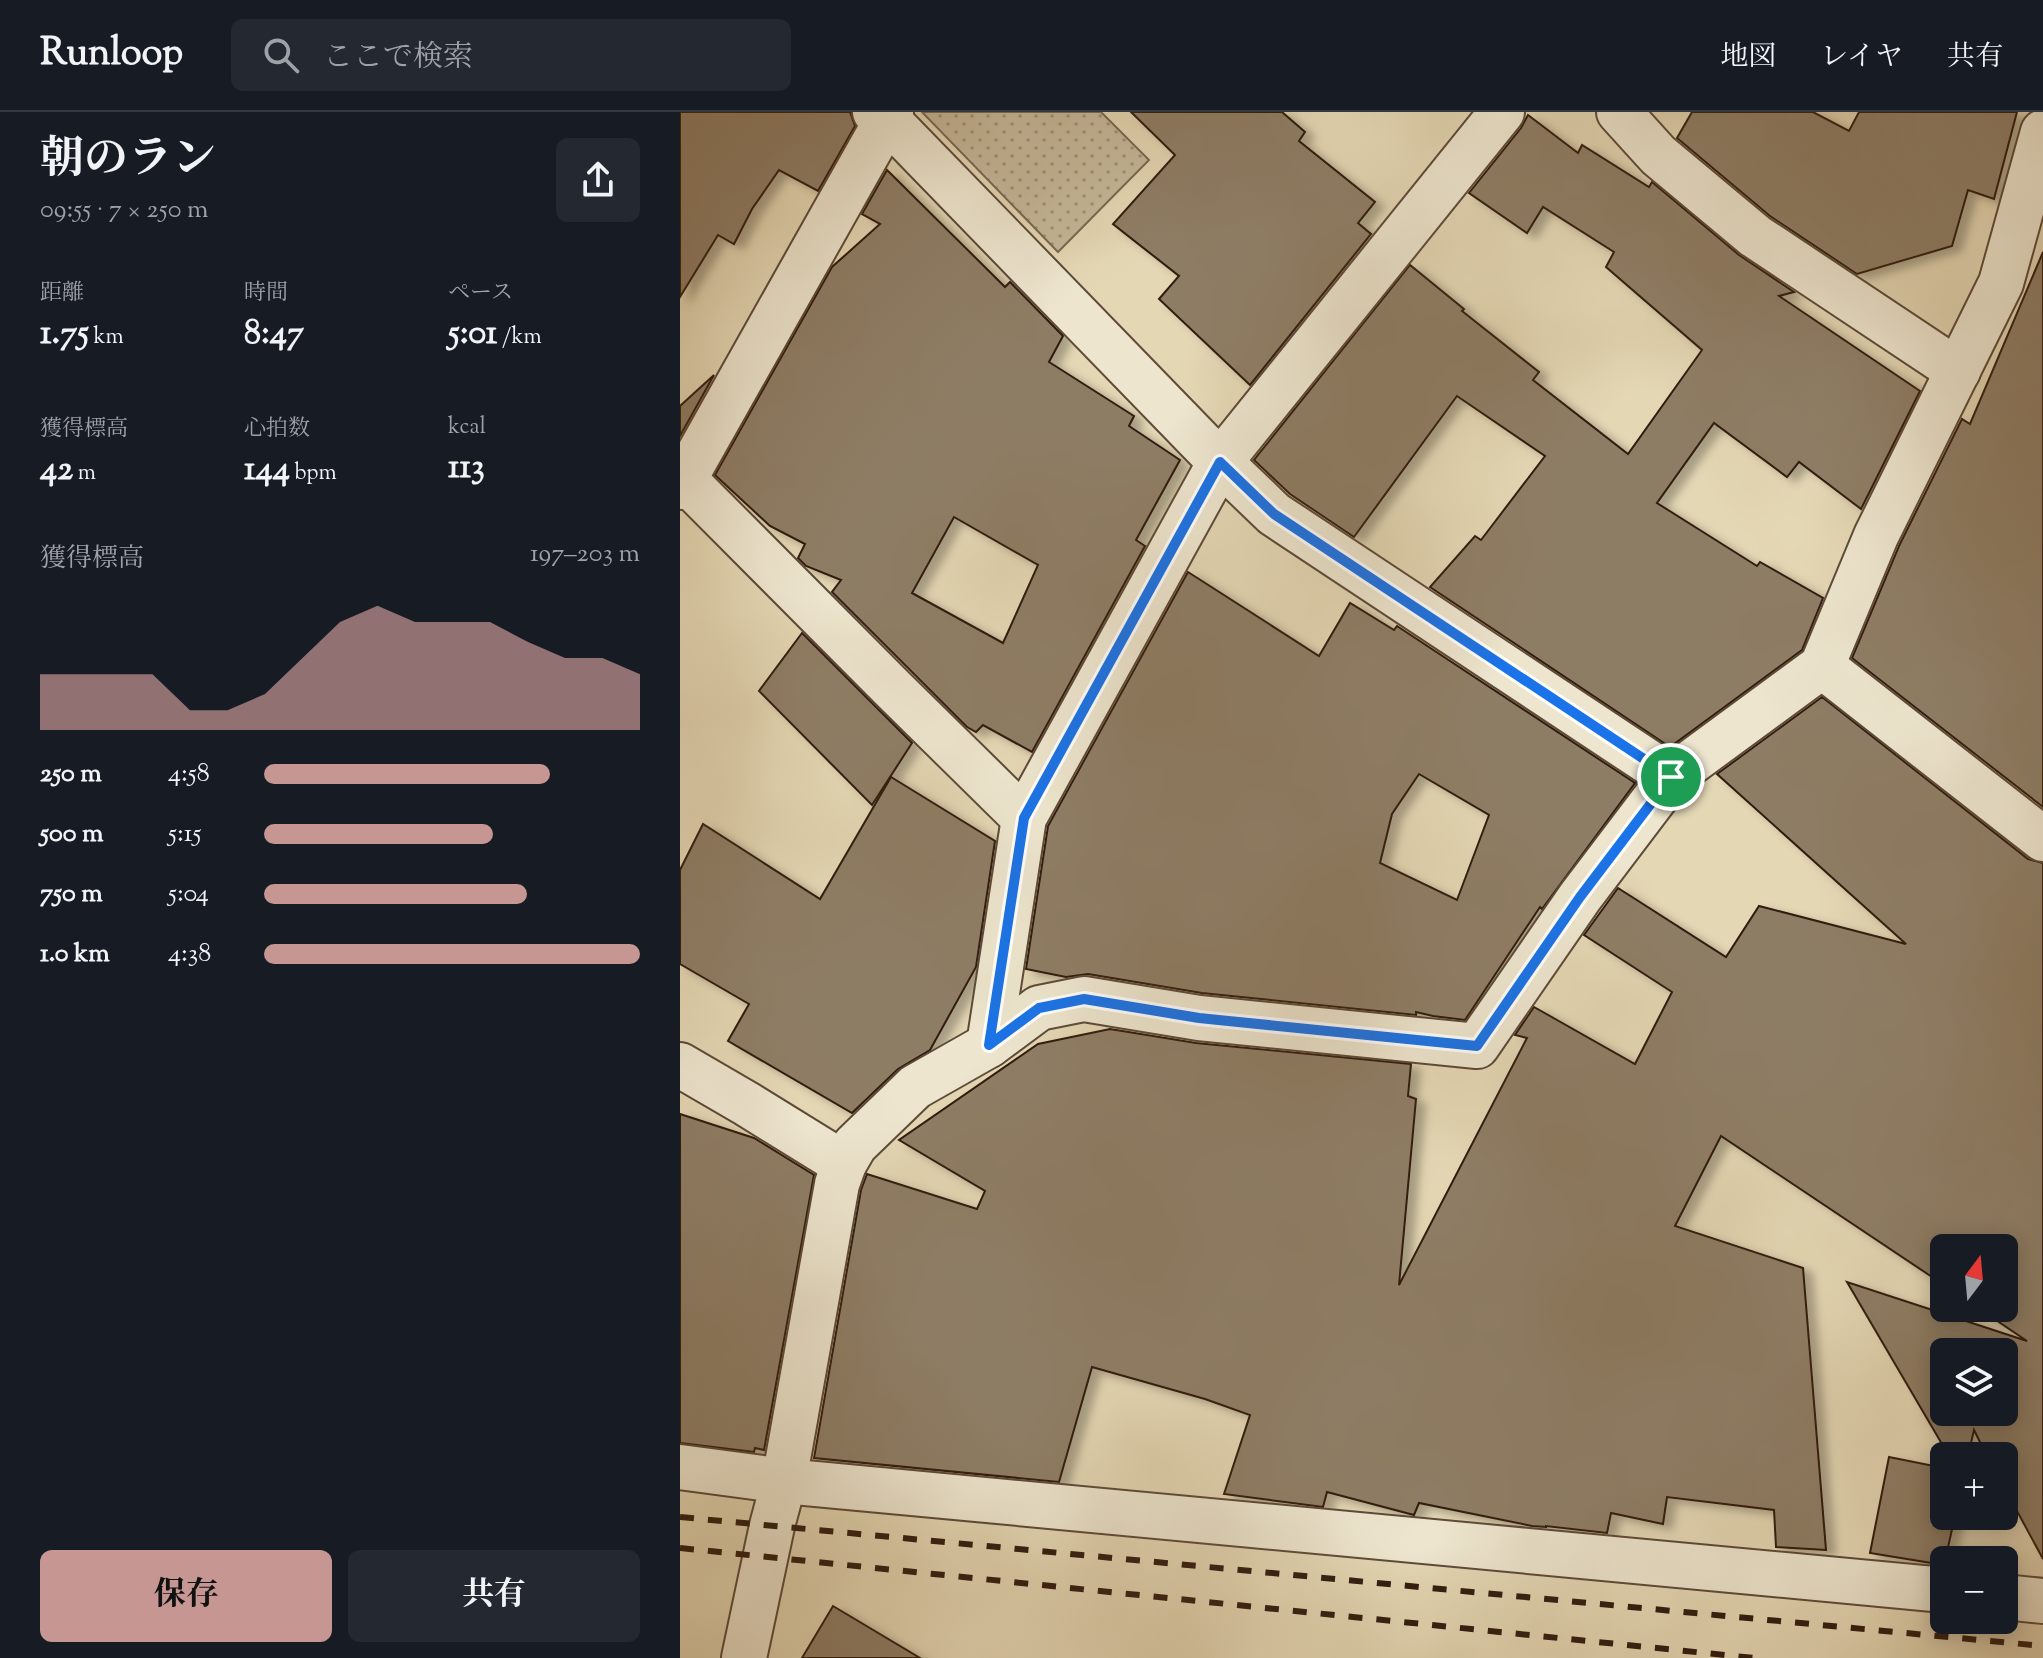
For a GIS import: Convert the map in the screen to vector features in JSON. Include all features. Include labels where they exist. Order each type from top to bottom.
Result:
[{"type":"street","points":[[989,1045],[1024,818],[1220,462],[1502,112]]},
{"type":"street","points":[[1619,112],[1658,155],[1755,236],[1958,371]]},
{"type":"street","points":[[1024,818],[681,481],[884,114],[1274,514],[1671,777]]},
{"type":"street","points":[[744,1658],[784,1481],[837,1184],[855,1145],[915,1087],[989,1045],[1039,1008],[1084,999],[1199,1018],[1477,1046],[1580,897],[1671,777],[1822,666],[1876,536],[2001,283],[2043,132]]},
{"type":"street","points":[[1822,666],[2043,839]]},
{"type":"street","points":[[680,1065],[844,1164]]},
{"type":"street","points":[[680,1467],[784,1481],[1930,1589]]},
{"type":"street","points":[[2018,1598],[2043,1601]]},
{"type":"shaded area","points":[[922,112],[1101,112],[1149,160],[1058,252]]},
{"type":"building","points":[[680,112],[850,112],[855,126],[818,191],[779,170],[752,209],[734,244],[718,235],[680,297]]},
{"type":"building","points":[[1131,112],[1282,112],[1305,132],[1299,141],[1375,202],[1358,223],[1371,234],[1250,385],[1159,299],[1179,276],[1113,224],[1175,155]]},
{"type":"building","points":[[1692,112],[1813,112],[1849,131],[1859,112],[2017,112],[1994,199],[1968,190],[1952,246],[1857,274],[1770,216],[1677,138]]},
{"type":"building","points":[[1528,115],[1578,153],[1582,145],[1649,187],[1652,182],[1739,255],[1794,292],[1779,296],[1920,391],[1861,509],[1799,462],[1787,477],[1714,423],[1657,503],[1757,566],[1760,562],[1823,598],[1802,650],[1670,747],[1430,587],[1475,536],[1481,540],[1545,456],[1457,396],[1354,537],[1290,494],[1254,460],[1410,265],[1539,372],[1533,380],[1628,454],[1702,350],[1606,267],[1614,252],[1543,207],[1527,233],[1469,193]]},
{"type":"building","points":[[887,170],[1005,287],[1010,282],[1063,336],[1049,362],[1134,416],[1129,426],[1180,460],[1136,540],[1145,546],[1032,752],[983,725],[976,732],[967,727],[832,592],[841,580],[806,566],[798,558],[805,544],[770,526],[715,475],[832,267],[880,224],[862,214]],"holes":[[[954,517],[1038,565],[1003,643],[912,593]]]},
{"type":"building","points":[[2043,252],[2043,807],[1852,658],[1899,546],[1962,419],[1970,424]]},
{"type":"building","points":[[714,375],[680,436],[680,406]]},
{"type":"building","points":[[1188,572],[1319,656],[1350,603],[1394,630],[1397,626],[1635,783],[1542,909],[1540,907],[1465,1020],[1416,1012],[1416,1015],[1202,993],[1088,974],[1066,977],[1026,969],[1048,826]],"holes":[[[1419,774],[1489,815],[1457,900],[1380,863],[1392,814]]]},
{"type":"building","points":[[802,633],[912,743],[872,805],[759,691]]},
{"type":"building","points":[[1822,697],[2028,859],[2043,863],[2043,1559],[2018,1513],[2018,1442],[1980,1442],[1974,1430],[1971,1442],[1941,1442],[1931,1426],[2018,1426],[2018,1338],[2027,1341],[1999,1322],[2018,1322],[2018,1234],[1930,1234],[1930,1276],[1721,1136],[1675,1226],[1803,1268],[1826,1550],[1776,1547],[1774,1510],[1667,1497],[1663,1524],[1611,1513],[1607,1533],[1532,1526],[1419,1503],[1414,1515],[1327,1492],[1323,1507],[1224,1494],[1250,1415],[1092,1367],[1059,1482],[814,1458],[861,1190],[867,1174],[977,1209],[985,1191],[899,1140],[1038,1044],[1110,1029],[1196,1043],[1411,1064],[1408,1096],[1416,1099],[1399,1285],[1527,1038],[1515,1035],[1534,1007],[1635,1064],[1672,992],[1584,935],[1618,888],[1726,957],[1759,906],[1906,944],[1717,774]]},
{"type":"building","points":[[891,777],[995,841],[976,967],[930,1050],[898,1069],[852,1113],[728,1041],[749,1004],[680,964],[680,870],[703,824],[820,899]]},
{"type":"building","points":[[680,1114],[754,1138],[814,1175],[764,1450],[755,1448],[754,1452],[680,1443]]},
{"type":"building","points":[[1847,1282],[1930,1309],[1930,1322],[1969,1322],[2018,1338],[1930,1338],[1930,1424]]},
{"type":"building","points":[[1889,1457],[1930,1465],[1930,1530],[1952,1530],[1948,1546],[1930,1546],[1930,1563],[1870,1553]]},
{"type":"building","points":[[833,1606],[920,1658],[802,1658]]},
{"type":"railway","points":[[680,1517],[2043,1646]]},
{"type":"railway","points":[[680,1548],[1754,1658]]},
{"type":"route","points":[[1220,462],[1274,514],[1671,777],[1580,897],[1477,1046],[1199,1018],[1084,999],[1039,1008],[989,1045],[1024,818],[1220,462]]}]
